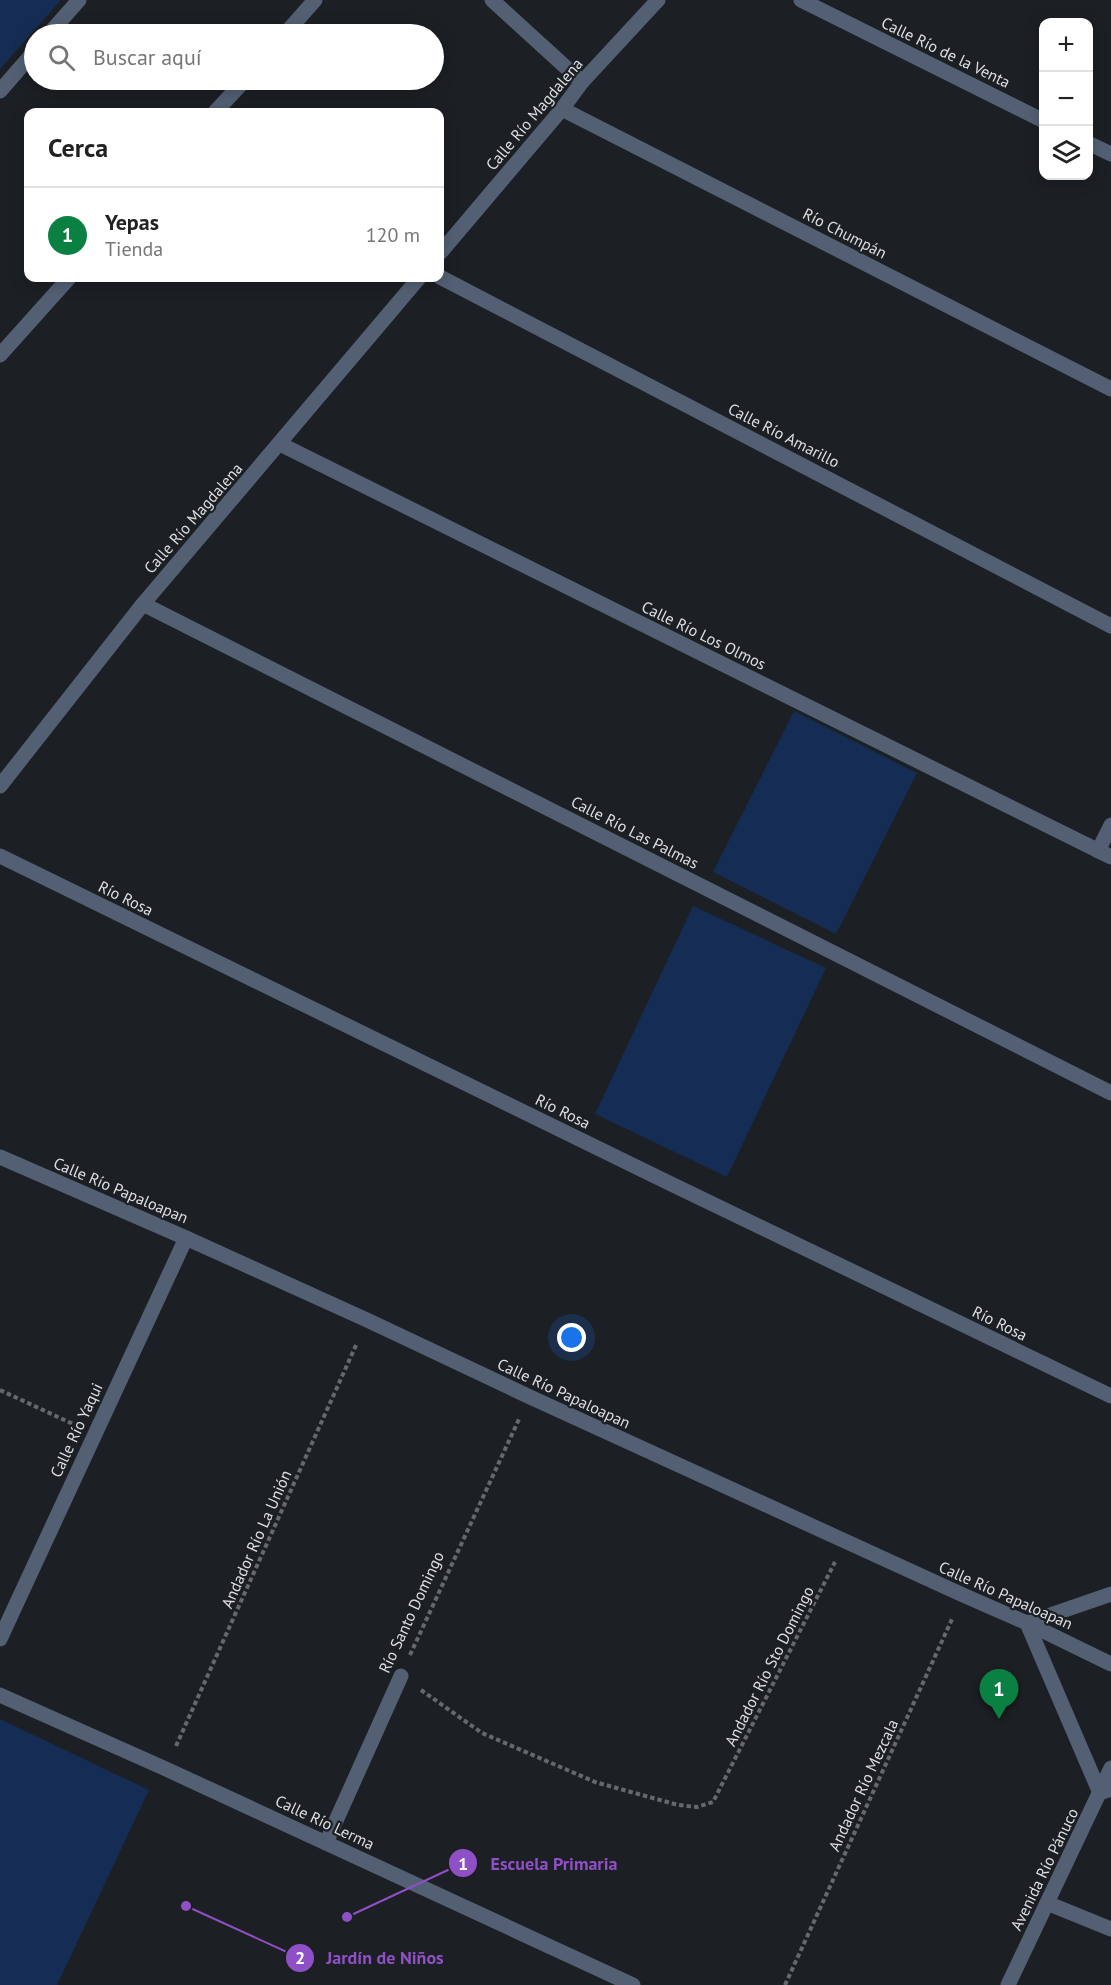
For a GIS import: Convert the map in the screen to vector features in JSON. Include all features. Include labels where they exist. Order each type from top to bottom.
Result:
[{"type":"street","points":[[58,24],[79,0]]},
{"type":"street","points":[[294,24],[315,0]]},
{"type":"street","points":[[492,0],[582,82]]},
{"type":"street","name":"Calle Río Magdalena","points":[[444,248],[562,109],[582,82],[658,0]]},
{"type":"street","name":"Calle Río de la Venta","points":[[801,0],[1039,119]]},
{"type":"street","points":[[0,91],[24,63]]},
{"type":"street","points":[[219,108],[236,90]]},
{"type":"street","name":"Río Chumpán","points":[[562,109],[1111,389]]},
{"type":"street","points":[[1093,145],[1111,154]]},
{"type":"street","name":"Calle Río Amarillo","points":[[444,279],[1111,626]]},
{"type":"street","points":[[0,355],[65,282]]},
{"type":"street","name":"Calle Río Magdalena","points":[[0,786],[143,604],[416,282]]},
{"type":"street","name":"Calle Río Los Olmos","points":[[280,444],[1105,854]]},
{"type":"street","name":"Calle Río Las Palmas","points":[[143,604],[1111,1093]]},
{"type":"street","points":[[1105,854],[1111,825]]},
{"type":"street","name":"Río Rosa","points":[[0,856],[1111,1396]]},
{"type":"street","name":"Calle Río Papaloapan","points":[[0,1157],[367,1320],[846,1542],[1028,1623],[1111,1664]]},
{"type":"street","name":"Calle Río Yaqui","points":[[0,1639],[186,1238]]},
{"type":"street","points":[[1106,1791],[1028,1623],[1111,1594]]},
{"type":"street","name":"Río Santo Domingo","points":[[326,1843],[401,1676]]},
{"type":"street","name":"Calle Río Lerma","points":[[0,1695],[326,1843],[605,1979],[633,1985]]},
{"type":"street","name":"Avenida Río Pánuco","points":[[1008,1985],[1047,1903],[1106,1791],[1111,1768]]},
{"type":"street","points":[[1047,1903],[1111,1929]]},
{"type":"path","name":"Andador Río La Unión","points":[[166,1769],[367,1320]]},
{"type":"path","points":[[0,1390],[94,1433]]},
{"type":"path","name":"Río Santo Domingo","points":[[401,1676],[530,1397]]},
{"type":"path","name":"Andador Río Sto Domingo","points":[[401,1676],[482,1733],[595,1782],[678,1805],[697,1807],[713,1802],[846,1542]]},
{"type":"path","name":"Andador Río Mezcala","points":[[785,1985],[963,1595]]},
{"type":"shaded area","points":[[0,0],[61,0],[40,24],[24,24],[24,42],[0,69]]},
{"type":"shaded area","points":[[794,711],[917,773],[836,934],[713,872]]},
{"type":"shaded area","points":[[693,906],[826,968],[727,1177],[595,1114]]},
{"type":"shaded area","points":[[0,1719],[149,1790],[57,1985],[0,1985]]},
{"type":"place","name":"Yepas","points":[[999,1719]]},
{"type":"place","name":"Jardín de Niños","points":[[186,1906]]},
{"type":"place","name":"Escuela Primaria","points":[[347,1917]]}]
